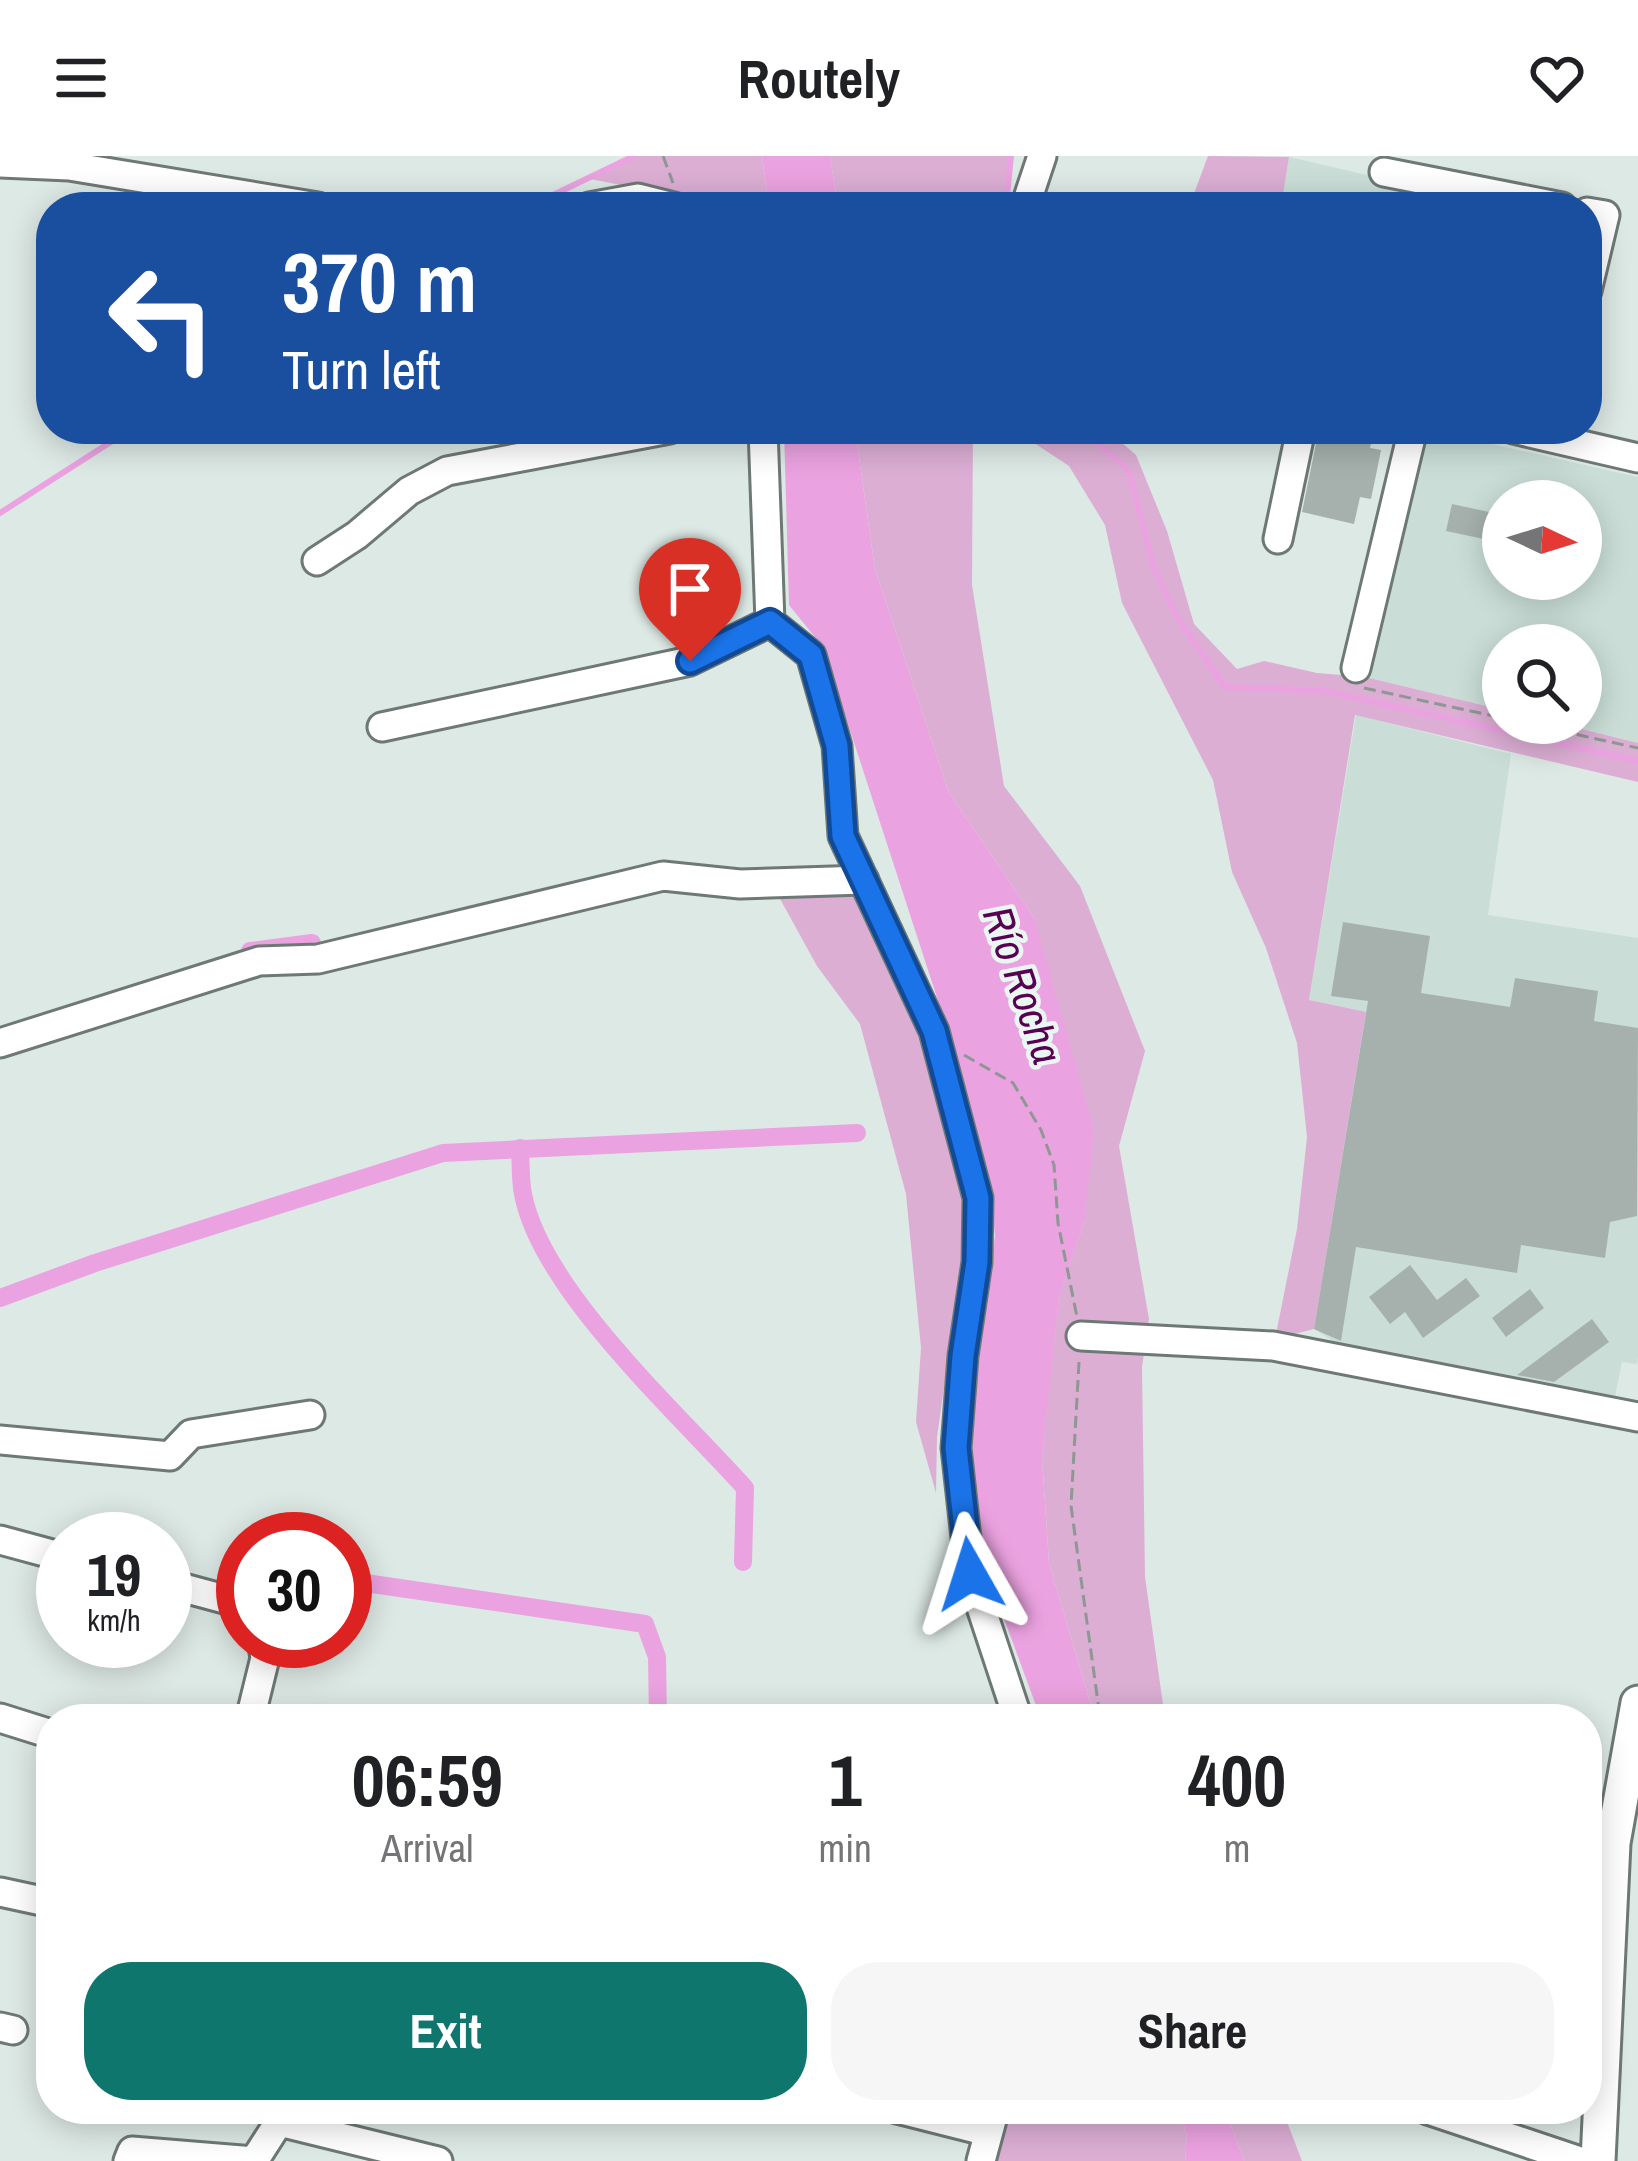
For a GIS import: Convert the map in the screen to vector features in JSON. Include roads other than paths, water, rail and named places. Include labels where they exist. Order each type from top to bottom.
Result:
[{"type":"main road","points":[[1602,2061],[1613,1843],[1636,1720]]},
{"type":"main road","points":[[1597,2160],[1599,2124]]},
{"type":"street","points":[[1030,192],[1042,156]]},
{"type":"street","points":[[0,163],[69,166],[227,192]]},
{"type":"street","points":[[1384,172],[1486,192]]},
{"type":"street","points":[[317,561],[357,536],[409,491],[447,471],[590,444]]},
{"type":"street","points":[[764,444],[770,622],[811,655],[837,746],[843,836],[934,1031],[978,1198],[977,1262],[956,1448],[970,1574],[1013,1704]]},
{"type":"street","points":[[1278,539],[1298,444]]},
{"type":"street","points":[[1356,668],[1409,444]]},
{"type":"street","points":[[1588,444],[1638,458]]},
{"type":"street","points":[[382,727],[690,661],[770,622]]},
{"type":"street","points":[[0,1043],[260,961],[318,959],[663,876],[740,884],[864,880]]},
{"type":"street","points":[[1081,1336],[1274,1346],[1638,1417]]},
{"type":"street","points":[[0,1440],[170,1456],[191,1434],[310,1415]]},
{"type":"street","points":[[0,1540],[36,1550]]},
{"type":"street","points":[[254,1704],[263,1668]]},
{"type":"street","points":[[0,1718],[36,1729]]},
{"type":"street","points":[[0,1892],[36,1900]]},
{"type":"street","points":[[128,2161],[132,2151],[254,2161],[278,2124]]},
{"type":"street","points":[[287,2124],[438,2161]]},
{"type":"street","points":[[981,2161],[991,2124]]},
{"type":"street","points":[[1475,2124],[1597,2160]]},
{"type":"water","points":[[762,156],[830,156],[836,192],[767,192]]},
{"type":"water","name":"Río Rocha","points":[[784,444],[857,444],[875,569],[949,793],[1035,919],[1094,1131],[1084,1222],[1059,1297],[1042,1458],[1049,1563],[1091,1704],[1035,1704],[982,1559],[970,1458],[974,1383],[995,1236],[990,1184],[942,1013],[823,647],[789,605]]},
{"type":"water","points":[[1183,2124],[1230,2124],[1244,2161],[1185,2161]]},
{"type":"waterway","points":[[559,192],[634,156]]},
{"type":"waterway","points":[[1007,192],[1011,156]]},
{"type":"waterway","points":[[0,513],[108,444]]},
{"type":"waterway","points":[[1099,444],[1129,471],[1154,569],[1178,619],[1225,687],[1326,691],[1638,761]]},
{"type":"waterway","points":[[250,951],[312,943]]},
{"type":"waterway","points":[[0,1298],[95,1263],[443,1153],[857,1133]]},
{"type":"waterway","points":[[520,1148],[523,1194],[535,1231],[556,1270],[616,1349],[745,1488],[743,1562]]},
{"type":"waterway","points":[[372,1584],[645,1624],[657,1657],[658,1704]]}]
